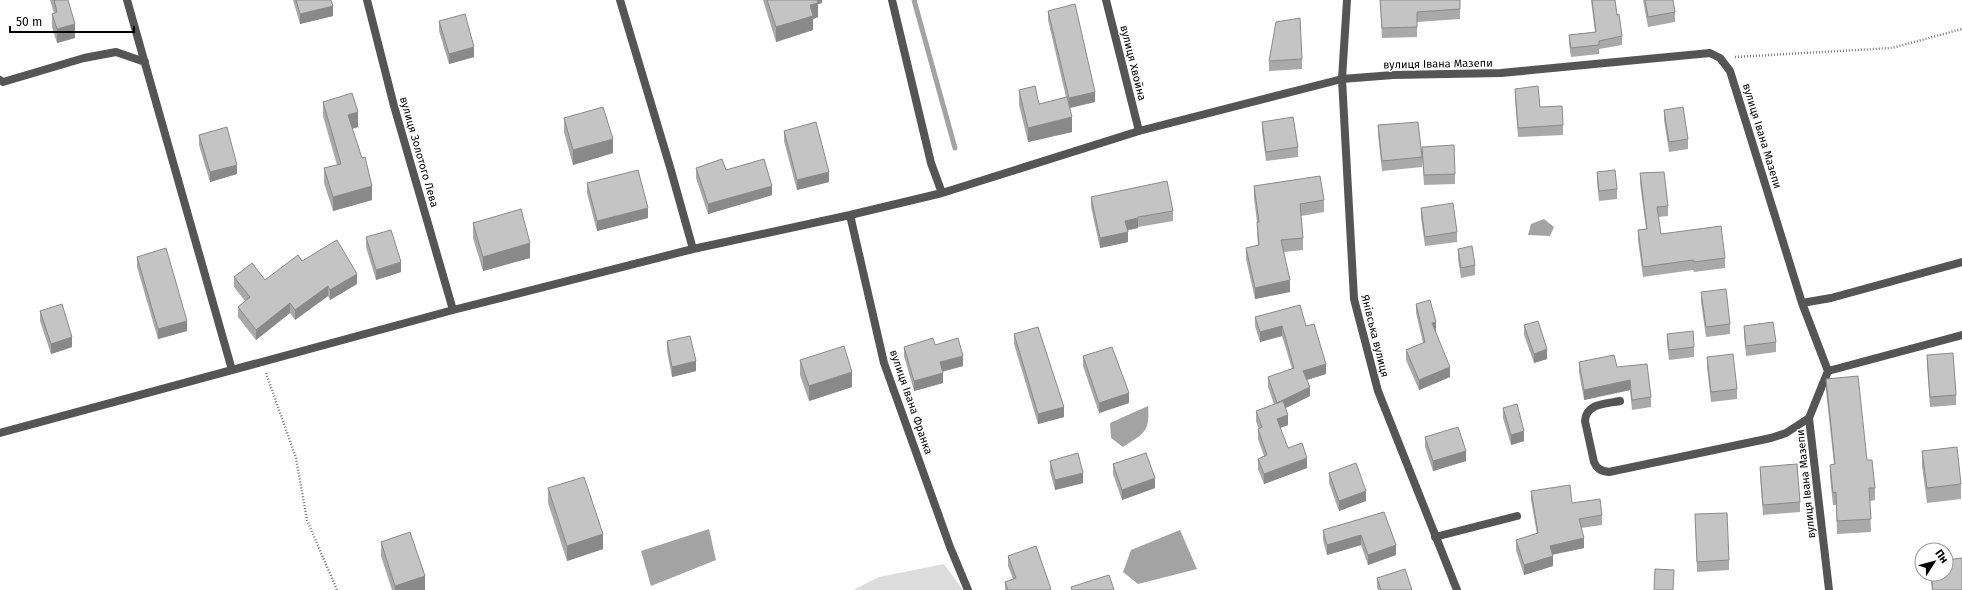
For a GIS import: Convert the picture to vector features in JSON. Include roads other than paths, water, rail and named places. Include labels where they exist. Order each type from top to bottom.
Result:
[{"type":"street","points":[[127,0],[232,370]]},
{"type":"street","name":"вулиця Золотого Лева","points":[[367,0],[394,106],[453,310]]},
{"type":"street","points":[[620,0],[670,166],[693,249]]},
{"type":"street","points":[[892,0],[931,163],[942,193]]},
{"type":"street","name":"вулиця Хвойна","points":[[1106,0],[1140,131]]},
{"type":"street","name":"Янівська вулиця","points":[[1347,0],[1342,79],[1354,299],[1378,391],[1456,590]]},
{"type":"street","points":[[0,80],[3,82],[84,58],[116,52],[145,62]]},
{"type":"street","name":"вулиця Івана Мазепи","points":[[0,433],[453,310],[693,249],[850,215],[942,193],[1140,131],[1342,79],[1393,75],[1501,74],[1710,53],[1720,58],[1730,71],[1802,304],[1828,371],[1809,418],[1829,590]]},
{"type":"street","name":"вулиця Івана Франка","points":[[850,215],[884,363],[950,547],[968,590]]},
{"type":"street","points":[[1802,304],[1831,298],[1962,262]]},
{"type":"street","points":[[1828,371],[1962,335]]},
{"type":"street","points":[[1620,401],[1595,406],[1589,409],[1586,414],[1585,421],[1594,462],[1597,468],[1602,471],[1609,472],[1759,441],[1786,432],[1809,418]]},
{"type":"street","points":[[1435,537],[1518,516]]},
{"type":"waterway","points":[[914,0],[955,148]]}]
